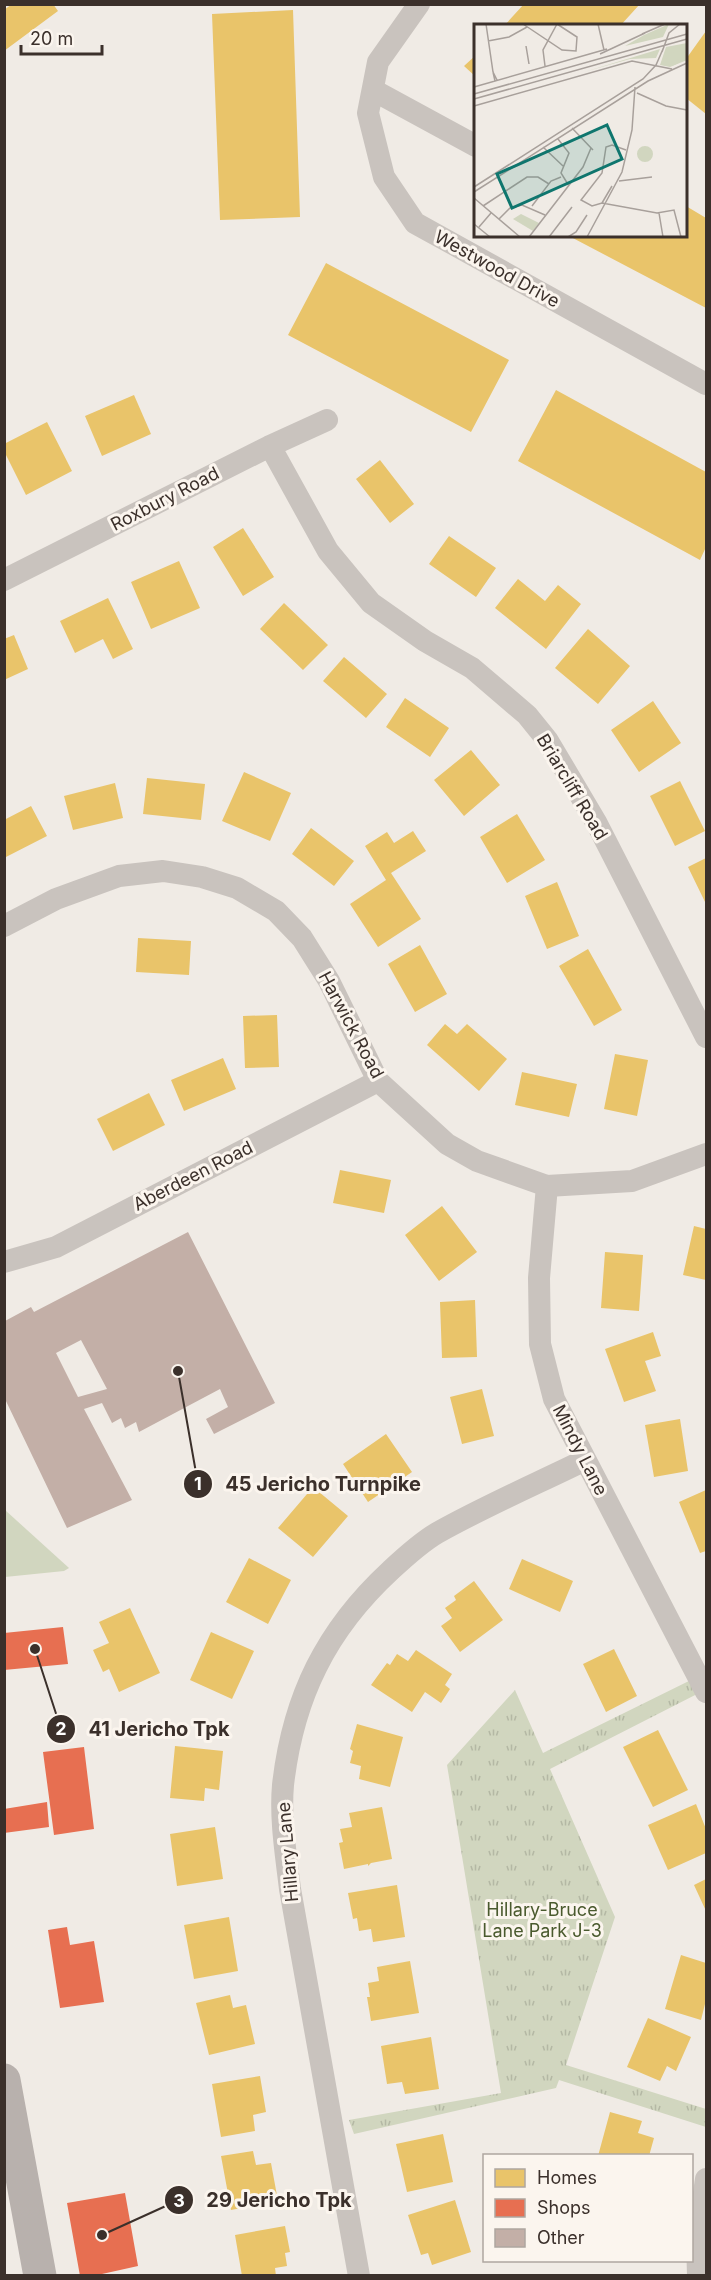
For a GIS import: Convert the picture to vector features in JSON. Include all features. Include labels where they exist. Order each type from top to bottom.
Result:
[{"type":"main road","points":[[4,2079],[40,2276]]},
{"type":"street","name":"Westwood Drive","points":[[419,4],[378,62],[368,113],[384,177],[415,223],[706,384]]},
{"type":"street","points":[[373,90],[474,145]]},
{"type":"street","name":"Roxbury Road","points":[[4,580],[270,446],[327,420]]},
{"type":"street","name":"Briarcliff Road","points":[[270,446],[328,551],[371,603],[424,641],[472,668],[526,715],[548,741],[596,822],[706,1037]]},
{"type":"street","name":"Harwick Road","points":[[4,926],[56,899],[119,876],[163,872],[202,877],[237,888],[276,911],[302,938],[329,981],[378,1081],[447,1144],[477,1161],[547,1186],[632,1180],[706,1154]]},
{"type":"street","name":"Aberdeen Road","points":[[4,1262],[56,1247],[378,1081]]},
{"type":"street","name":"Mindy Lane","points":[[547,1186],[539,1278],[540,1344],[554,1399],[706,1692]]},
{"type":"street","name":"Hillary Lane","points":[[359,2276],[290,1889],[284,1835],[283,1787],[290,1739],[305,1691],[337,1629],[365,1593],[409,1553],[437,1534],[585,1460]]},
{"type":"street","points":[[698,2276],[698,2240],[706,2179]]},
{"type":"green space","points":[[5,1510],[69,1568],[64,1571],[5,1577]]},
{"type":"green space","name":"Hillary-Bruce Lane Park J-3","points":[[695,1678],[703,1691],[550,1769],[615,1917],[566,2065],[706,2109],[706,2127],[559,2080],[556,2088],[354,2134],[349,2120],[501,2093],[447,1765],[515,1690],[543,1753]]},
{"type":"building: Homes","points":[[12,4],[53,4],[58,11],[4,51],[4,10]]},
{"type":"building: Homes","points":[[524,4],[640,4],[622,24],[506,24]]},
{"type":"building: Homes","points":[[293,10],[300,217],[220,220],[212,14]]},
{"type":"building: Homes","points":[[706,31],[706,114],[687,99],[687,58]]},
{"type":"building: Homes","points":[[474,57],[474,75],[464,66]]},
{"type":"building: Homes","points":[[687,207],[706,218],[706,308],[571,237],[687,237]]},
{"type":"building: Homes","points":[[326,263],[509,360],[471,432],[288,335]]},
{"type":"building: Homes","points":[[556,390],[706,472],[706,547],[700,560],[518,461]]},
{"type":"building: Homes","points":[[134,395],[151,434],[102,456],[85,416]]},
{"type":"building: Homes","points":[[47,422],[72,471],[26,495],[4,451],[4,444]]},
{"type":"building: Homes","points":[[380,460],[414,504],[390,523],[356,479]]},
{"type":"building: Homes","points":[[243,528],[274,577],[243,596],[213,547]]},
{"type":"building: Homes","points":[[449,536],[496,568],[476,597],[429,564]]},
{"type":"building: Homes","points":[[179,561],[200,608],[151,629],[131,582]]},
{"type":"building: Homes","points":[[518,579],[545,601],[558,585],[581,604],[546,649],[495,608]]},
{"type":"building: Homes","points":[[108,598],[133,649],[113,659],[103,639],[75,653],[60,621]]},
{"type":"building: Homes","points":[[284,603],[328,645],[303,670],[260,629]]},
{"type":"building: Homes","points":[[588,629],[630,666],[598,704],[555,668]]},
{"type":"building: Homes","points":[[14,635],[28,669],[4,680],[4,639]]},
{"type":"building: Homes","points":[[344,657],[387,694],[366,718],[323,681]]},
{"type":"building: Homes","points":[[405,698],[449,728],[430,757],[386,727]]},
{"type":"building: Homes","points":[[653,701],[681,743],[639,772],[611,730]]},
{"type":"building: Homes","points":[[471,750],[500,785],[464,816],[434,780]]},
{"type":"building: Homes","points":[[244,772],[291,793],[270,841],[222,821]]},
{"type":"building: Homes","points":[[147,778],[205,784],[201,820],[143,814]]},
{"type":"building: Homes","points":[[680,781],[705,831],[675,846],[650,796]]},
{"type":"building: Homes","points":[[115,783],[123,818],[73,830],[64,796]]},
{"type":"building: Homes","points":[[31,806],[47,836],[4,858],[4,820]]},
{"type":"building: Homes","points":[[517,814],[545,860],[507,883],[480,837]]},
{"type":"building: Homes","points":[[311,828],[354,861],[334,886],[292,854]]},
{"type":"building: Homes","points":[[413,831],[426,851],[391,873],[421,919],[378,947],[350,904],[386,880],[365,846],[387,832],[394,843]]},
{"type":"building: Homes","points":[[706,858],[706,904],[688,867]]},
{"type":"building: Homes","points":[[557,882],[579,936],[547,949],[525,896]]},
{"type":"building: Homes","points":[[138,938],[191,941],[189,975],[136,972]]},
{"type":"building: Homes","points":[[420,945],[447,994],[415,1012],[388,964]]},
{"type":"building: Homes","points":[[588,949],[622,1010],[594,1026],[559,966]]},
{"type":"building: Homes","points":[[277,1015],[279,1067],[245,1068],[243,1016]]},
{"type":"building: Homes","points":[[445,1024],[457,1034],[467,1024],[507,1059],[479,1091],[427,1045]]},
{"type":"building: Homes","points":[[615,1054],[648,1060],[637,1116],[604,1109]]},
{"type":"building: Homes","points":[[223,1058],[236,1089],[184,1111],[171,1080]]},
{"type":"building: Homes","points":[[522,1072],[577,1084],[569,1117],[515,1105]]},
{"type":"building: Homes","points":[[149,1093],[165,1125],[113,1151],[97,1119]]},
{"type":"building: Homes","points":[[340,1170],[391,1180],[384,1213],[333,1203]]},
{"type":"building: Homes","points":[[442,1206],[477,1252],[439,1281],[405,1235]]},
{"type":"building: Homes","points":[[694,1226],[706,1229],[706,1280],[683,1275]]},
{"type":"building: Homes","points":[[605,1252],[643,1255],[639,1311],[601,1308]]},
{"type":"building: Homes","points":[[475,1300],[477,1357],[442,1358],[440,1302]]},
{"type":"building: Homes","points":[[653,1332],[661,1356],[645,1361],[656,1391],[624,1402],[605,1349]]},
{"type":"building: Homes","points":[[482,1389],[494,1436],[462,1444],[450,1397]]},
{"type":"building: Homes","points":[[680,1419],[688,1471],[654,1477],[645,1425]]},
{"type":"building: Homes","points":[[386,1434],[412,1472],[368,1502],[343,1464]]},
{"type":"building: Homes","points":[[313,1487],[348,1516],[313,1557],[278,1528]]},
{"type":"building: Homes","points":[[706,1490],[706,1551],[700,1553],[679,1502]]},
{"type":"building: Homes","points":[[249,1558],[291,1580],[268,1624],[226,1602]]},
{"type":"building: Homes","points":[[522,1559],[573,1581],[560,1612],[509,1589]]},
{"type":"building: Homes","points":[[474,1581],[503,1620],[460,1652],[441,1626],[452,1618],[445,1608],[456,1600],[454,1596]]},
{"type":"building: Homes","points":[[130,1608],[160,1673],[119,1692],[109,1669],[103,1672],[93,1650],[109,1643],[99,1622]]},
{"type":"building: Homes","points":[[211,1632],[254,1651],[232,1699],[190,1680]]},
{"type":"building: Homes","points":[[614,1649],[637,1696],[606,1712],[583,1664]]},
{"type":"building: Homes","points":[[416,1650],[452,1674],[445,1685],[450,1689],[441,1703],[425,1692],[412,1712],[371,1685],[387,1663],[390,1665],[397,1654],[408,1661]]},
{"type":"building: Homes","points":[[357,1724],[403,1737],[390,1787],[359,1779],[361,1766],[350,1763],[353,1751],[350,1749]]},
{"type":"building: Homes","points":[[658,1730],[688,1790],[653,1807],[623,1747]]},
{"type":"building: Homes","points":[[175,1746],[223,1751],[219,1790],[205,1788],[204,1801],[170,1798]]},
{"type":"building: Homes","points":[[696,1804],[706,1829],[706,1853],[668,1870],[648,1825]]},
{"type":"building: Homes","points":[[382,1807],[392,1859],[371,1863],[368,1866],[368,1864],[344,1869],[339,1843],[343,1842],[340,1829],[352,1827],[349,1813]]},
{"type":"building: Homes","points":[[215,1827],[223,1879],[177,1886],[170,1834]]},
{"type":"building: Homes","points":[[706,1879],[706,1911],[694,1885]]},
{"type":"building: Homes","points":[[397,1885],[405,1937],[373,1942],[371,1929],[359,1931],[357,1918],[353,1919],[348,1893]]},
{"type":"building: Homes","points":[[229,1917],[238,1971],[194,1979],[184,1925]]},
{"type":"building: Homes","points":[[681,1955],[706,1963],[706,2000],[701,2020],[665,2009]]},
{"type":"building: Homes","points":[[410,1961],[419,2013],[371,2021],[367,1997],[370,1997],[368,1983],[379,1981],[377,1967]]},
{"type":"building: Homes","points":[[230,1995],[233,2008],[246,2005],[255,2044],[209,2055],[196,2003]]},
{"type":"building: Homes","points":[[648,2018],[691,2037],[676,2071],[667,2066],[660,2081],[627,2067]]},
{"type":"building: Homes","points":[[431,2037],[439,2089],[405,2094],[402,2082],[387,2084],[381,2046]]},
{"type":"building: Homes","points":[[260,2076],[266,2112],[253,2115],[255,2131],[221,2137],[212,2084]]},
{"type":"building: Homes","points":[[610,2112],[642,2121],[638,2133],[654,2138],[650,2154],[599,2154]]},
{"type":"building: Homes","points":[[443,2134],[453,2182],[407,2192],[396,2144]]},
{"type":"building: Homes","points":[[253,2151],[256,2165],[271,2163],[278,2201],[231,2210],[221,2156]]},
{"type":"building: Homes","points":[[455,2200],[471,2252],[432,2265],[428,2253],[421,2255],[408,2215]]},
{"type":"building: Homes","points":[[285,2226],[290,2252],[285,2253],[287,2266],[275,2268],[276,2276],[242,2276],[235,2235]]},
{"type":"building: Shops","points":[[63,1627],[68,1664],[4,1670],[4,1633]]},
{"type":"building: Shops","points":[[84,1747],[94,1829],[54,1835],[43,1752]]},
{"type":"building: Shops","points":[[47,1802],[49,1827],[4,1833],[4,1809]]},
{"type":"building: Shops","points":[[67,1927],[70,1945],[94,1941],[104,2002],[60,2008],[48,1930]]},
{"type":"building: Shops","points":[[125,2193],[138,2266],[93,2276],[80,2276],[67,2203]]},
{"type":"building: Other","points":[[188,1232],[275,1403],[214,1434],[206,1419],[228,1407],[220,1389],[139,1432],[136,1422],[125,1428],[121,1418],[112,1423],[102,1403],[84,1409],[132,1500],[67,1528],[5,1399],[5,1321],[31,1307],[34,1312]],"holes":[[[81,1340],[107,1389],[78,1397],[56,1353]]]},
{"type":"place","name":"45 Jericho Turnpike","points":[[178,1371]]},
{"type":"place","name":"41 Jericho Tpk","points":[[35,1649]]},
{"type":"place","name":"29 Jericho Tpk","points":[[102,2235]]}]
